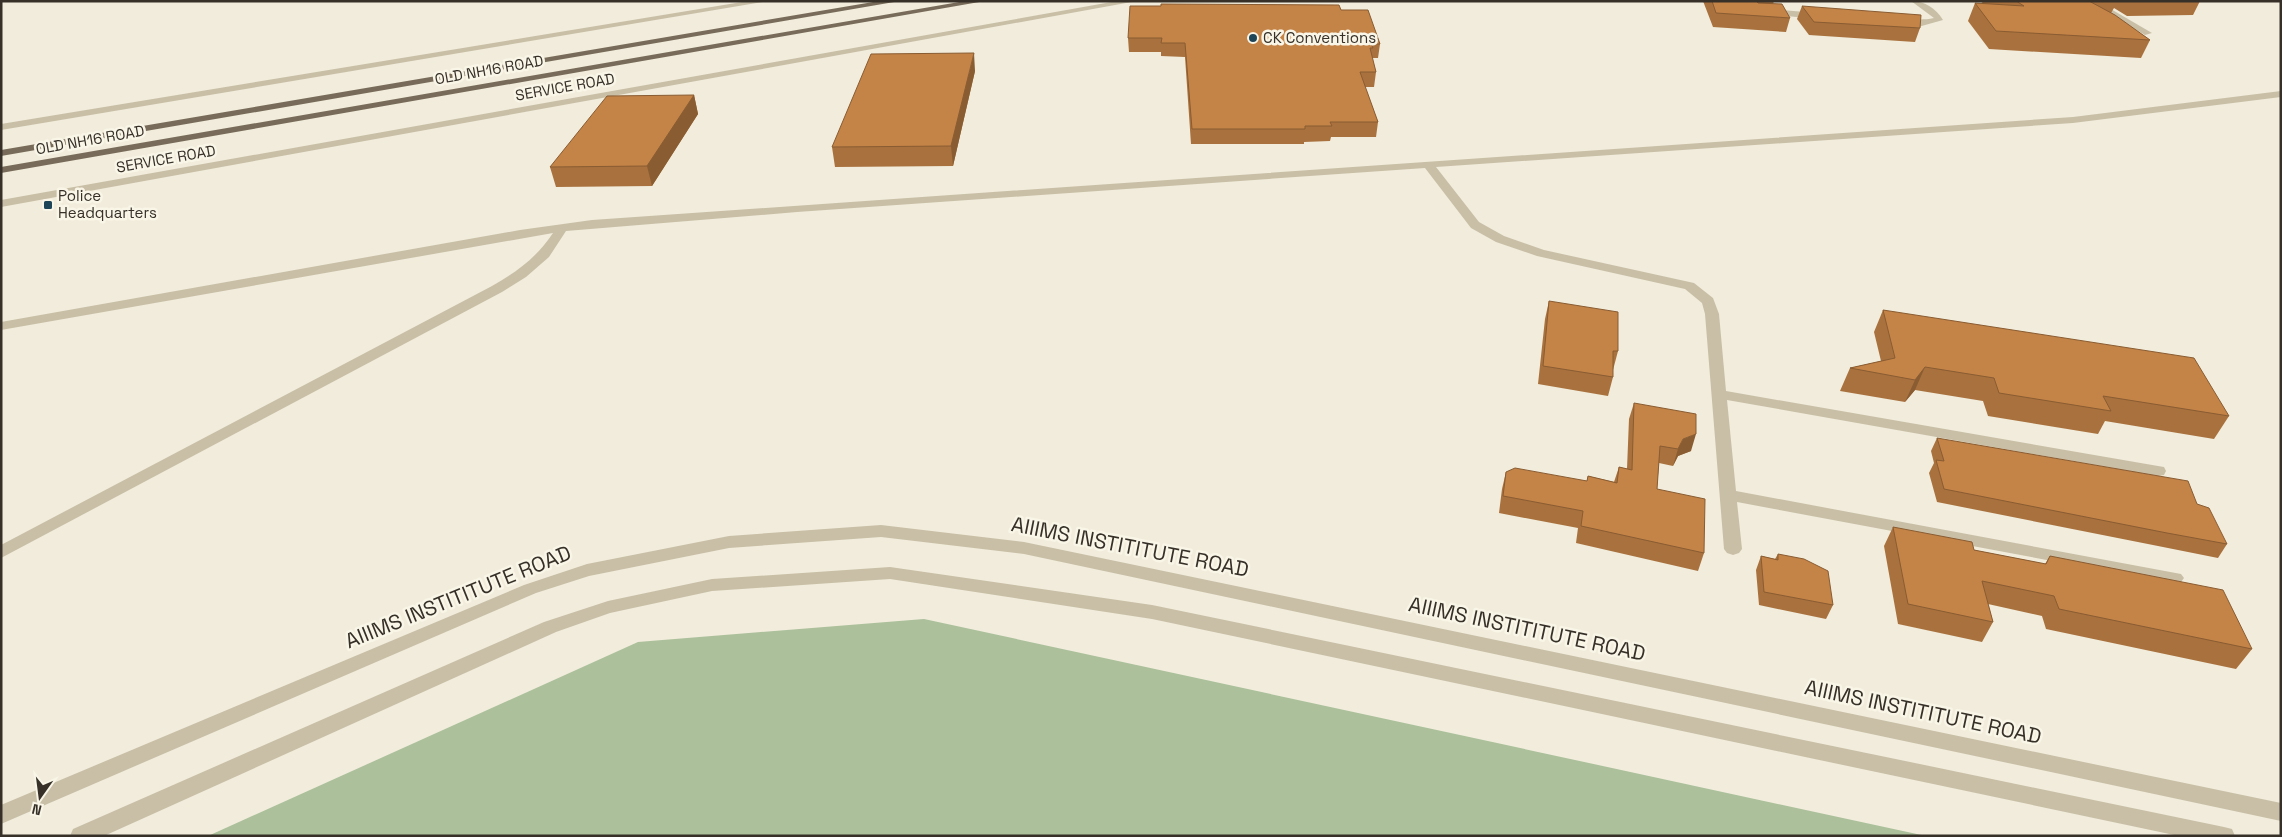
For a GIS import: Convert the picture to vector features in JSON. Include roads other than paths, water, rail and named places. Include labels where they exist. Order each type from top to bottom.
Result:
[{"type":"main road","name":"OLD NH16 ROAD","points":[[1,153],[896,1]]},
{"type":"main road","name":"OLD NH16 ROAD","points":[[1,170],[982,1]]},
{"type":"street","points":[[1,127],[765,1]]},
{"type":"street","name":"SERVICE ROAD","points":[[1,204],[1134,1]]},
{"type":"street","points":[[1889,22],[1918,24],[1939,20],[1936,15],[1915,1]]},
{"type":"street","points":[[2090,1],[2148,33]]},
{"type":"street","points":[[1754,11],[1831,17]]},
{"type":"street","points":[[1,326],[489,239],[592,224],[807,207],[2074,120],[2281,94]]},
{"type":"street","points":[[1428,164],[1474,225],[1500,239],[1541,253],[1689,286],[1708,301],[1712,314],[1733,549]]},
{"type":"street","points":[[1,552],[496,289],[521,274],[545,254],[562,228]]},
{"type":"street","points":[[1719,394],[2158,471]]},
{"type":"street","points":[[1728,495],[2175,578]]},
{"type":"street","name":"AIIIMS INSTITITUTE ROAD","points":[[1,815],[530,589],[579,573],[729,542],[882,531],[1024,548],[2281,812]]},
{"type":"street","points":[[81,836],[550,627],[608,607],[712,585],[890,573],[1152,612],[2224,836]]},
{"type":"street","points":[[2154,821],[2194,836]]},
{"type":"place","name":"CK Conventions","points":[[1253,38]]},
{"type":"place","name":"Police Headquarters","points":[[48,205]]}]
